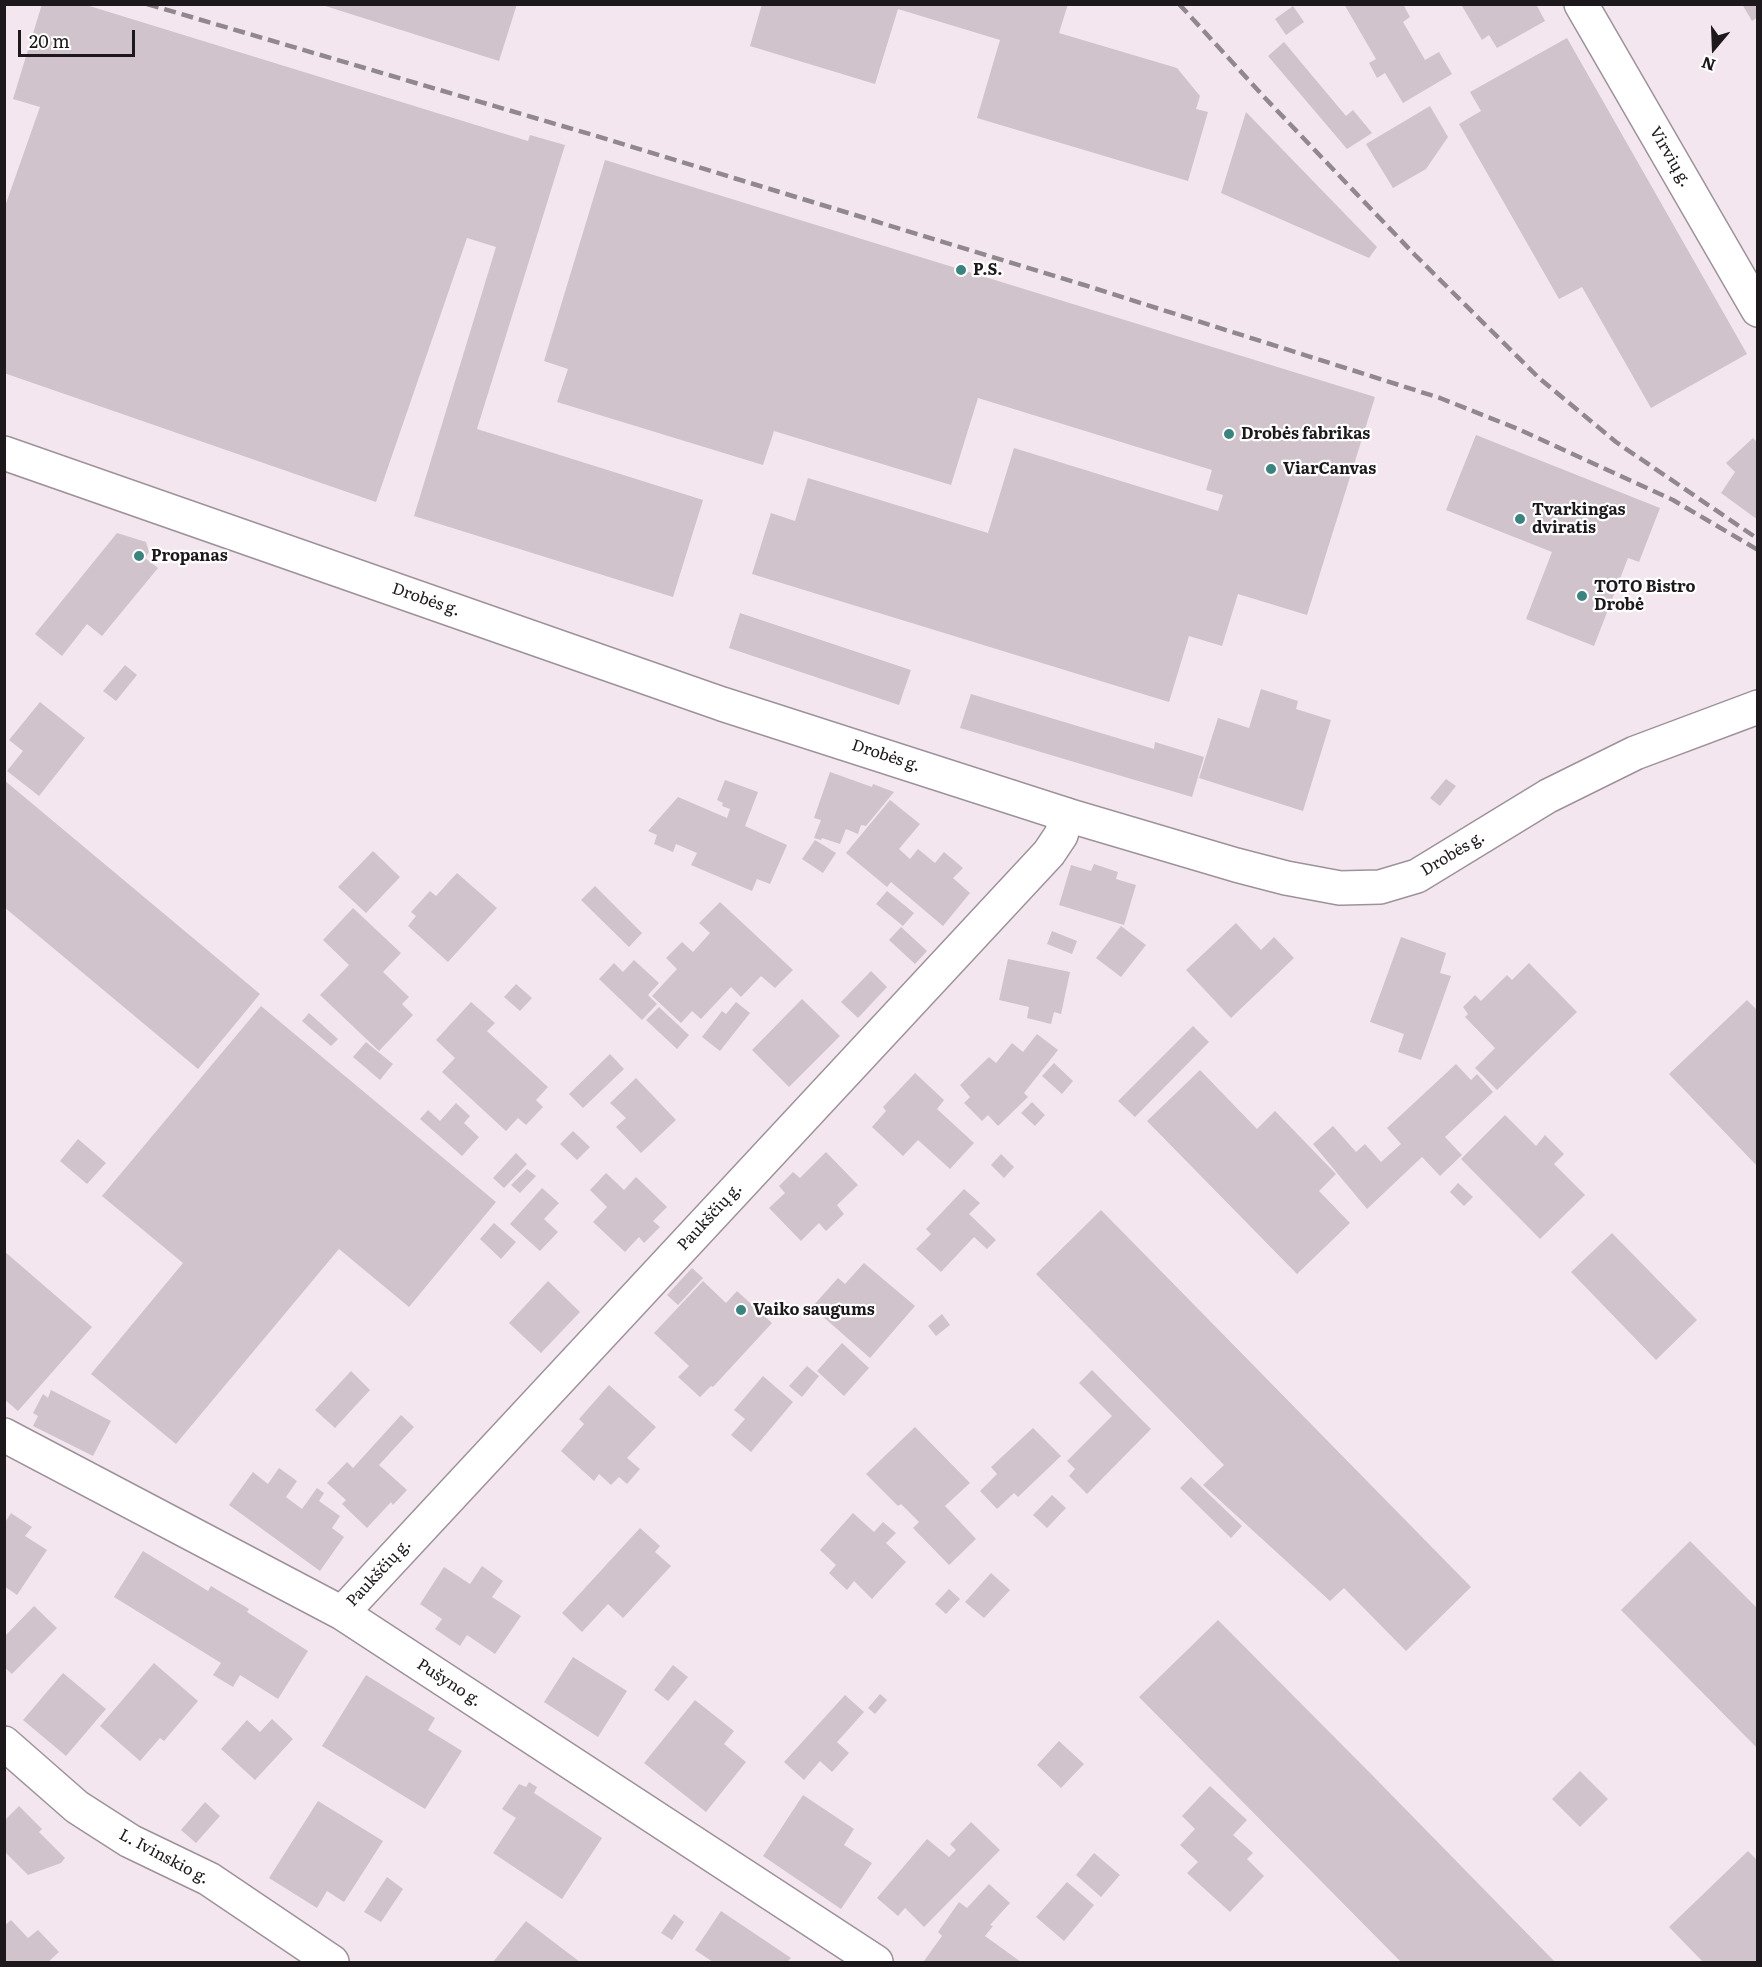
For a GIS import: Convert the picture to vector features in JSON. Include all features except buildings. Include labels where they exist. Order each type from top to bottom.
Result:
[{"type":"street","name":"Virvių g.","points":[[1581,4],[1754,297]]},
{"type":"street","name":"Drobės g.","points":[[4,453],[722,704],[1067,815],[1286,878],[1340,888],[1380,887],[1417,876],[1548,796],[1635,753],[1758,707]]},
{"type":"street","name":"Paukščių g.","points":[[342,1613],[1050,854],[1067,815]]},
{"type":"street","name":"Pušyno g.","points":[[4,1436],[342,1613],[876,1962]]},
{"type":"street","name":"L. Ivinskio g.","points":[[4,1743],[77,1807],[130,1840],[209,1880],[332,1962]]},
{"type":"railway","points":[[147,4],[593,135],[1081,284],[1440,398],[1518,429],[1673,500],[1758,550]]},
{"type":"railway","points":[[1179,4],[1415,255],[1539,378],[1616,442],[1758,539]]},
{"type":"place","name":"P.S.","points":[[961,270]]},
{"type":"place","name":"Drobės fabrikas","points":[[1229,434]]},
{"type":"place","name":"ViarCanvas","points":[[1271,469]]},
{"type":"place","name":"Tvarkingas dviratis","points":[[1520,519]]},
{"type":"place","name":"Propanas","points":[[139,556]]},
{"type":"place","name":"TOTO Bistro Drobė","points":[[1582,596]]},
{"type":"place","name":"Vaiko saugums","points":[[741,1310]]}]
